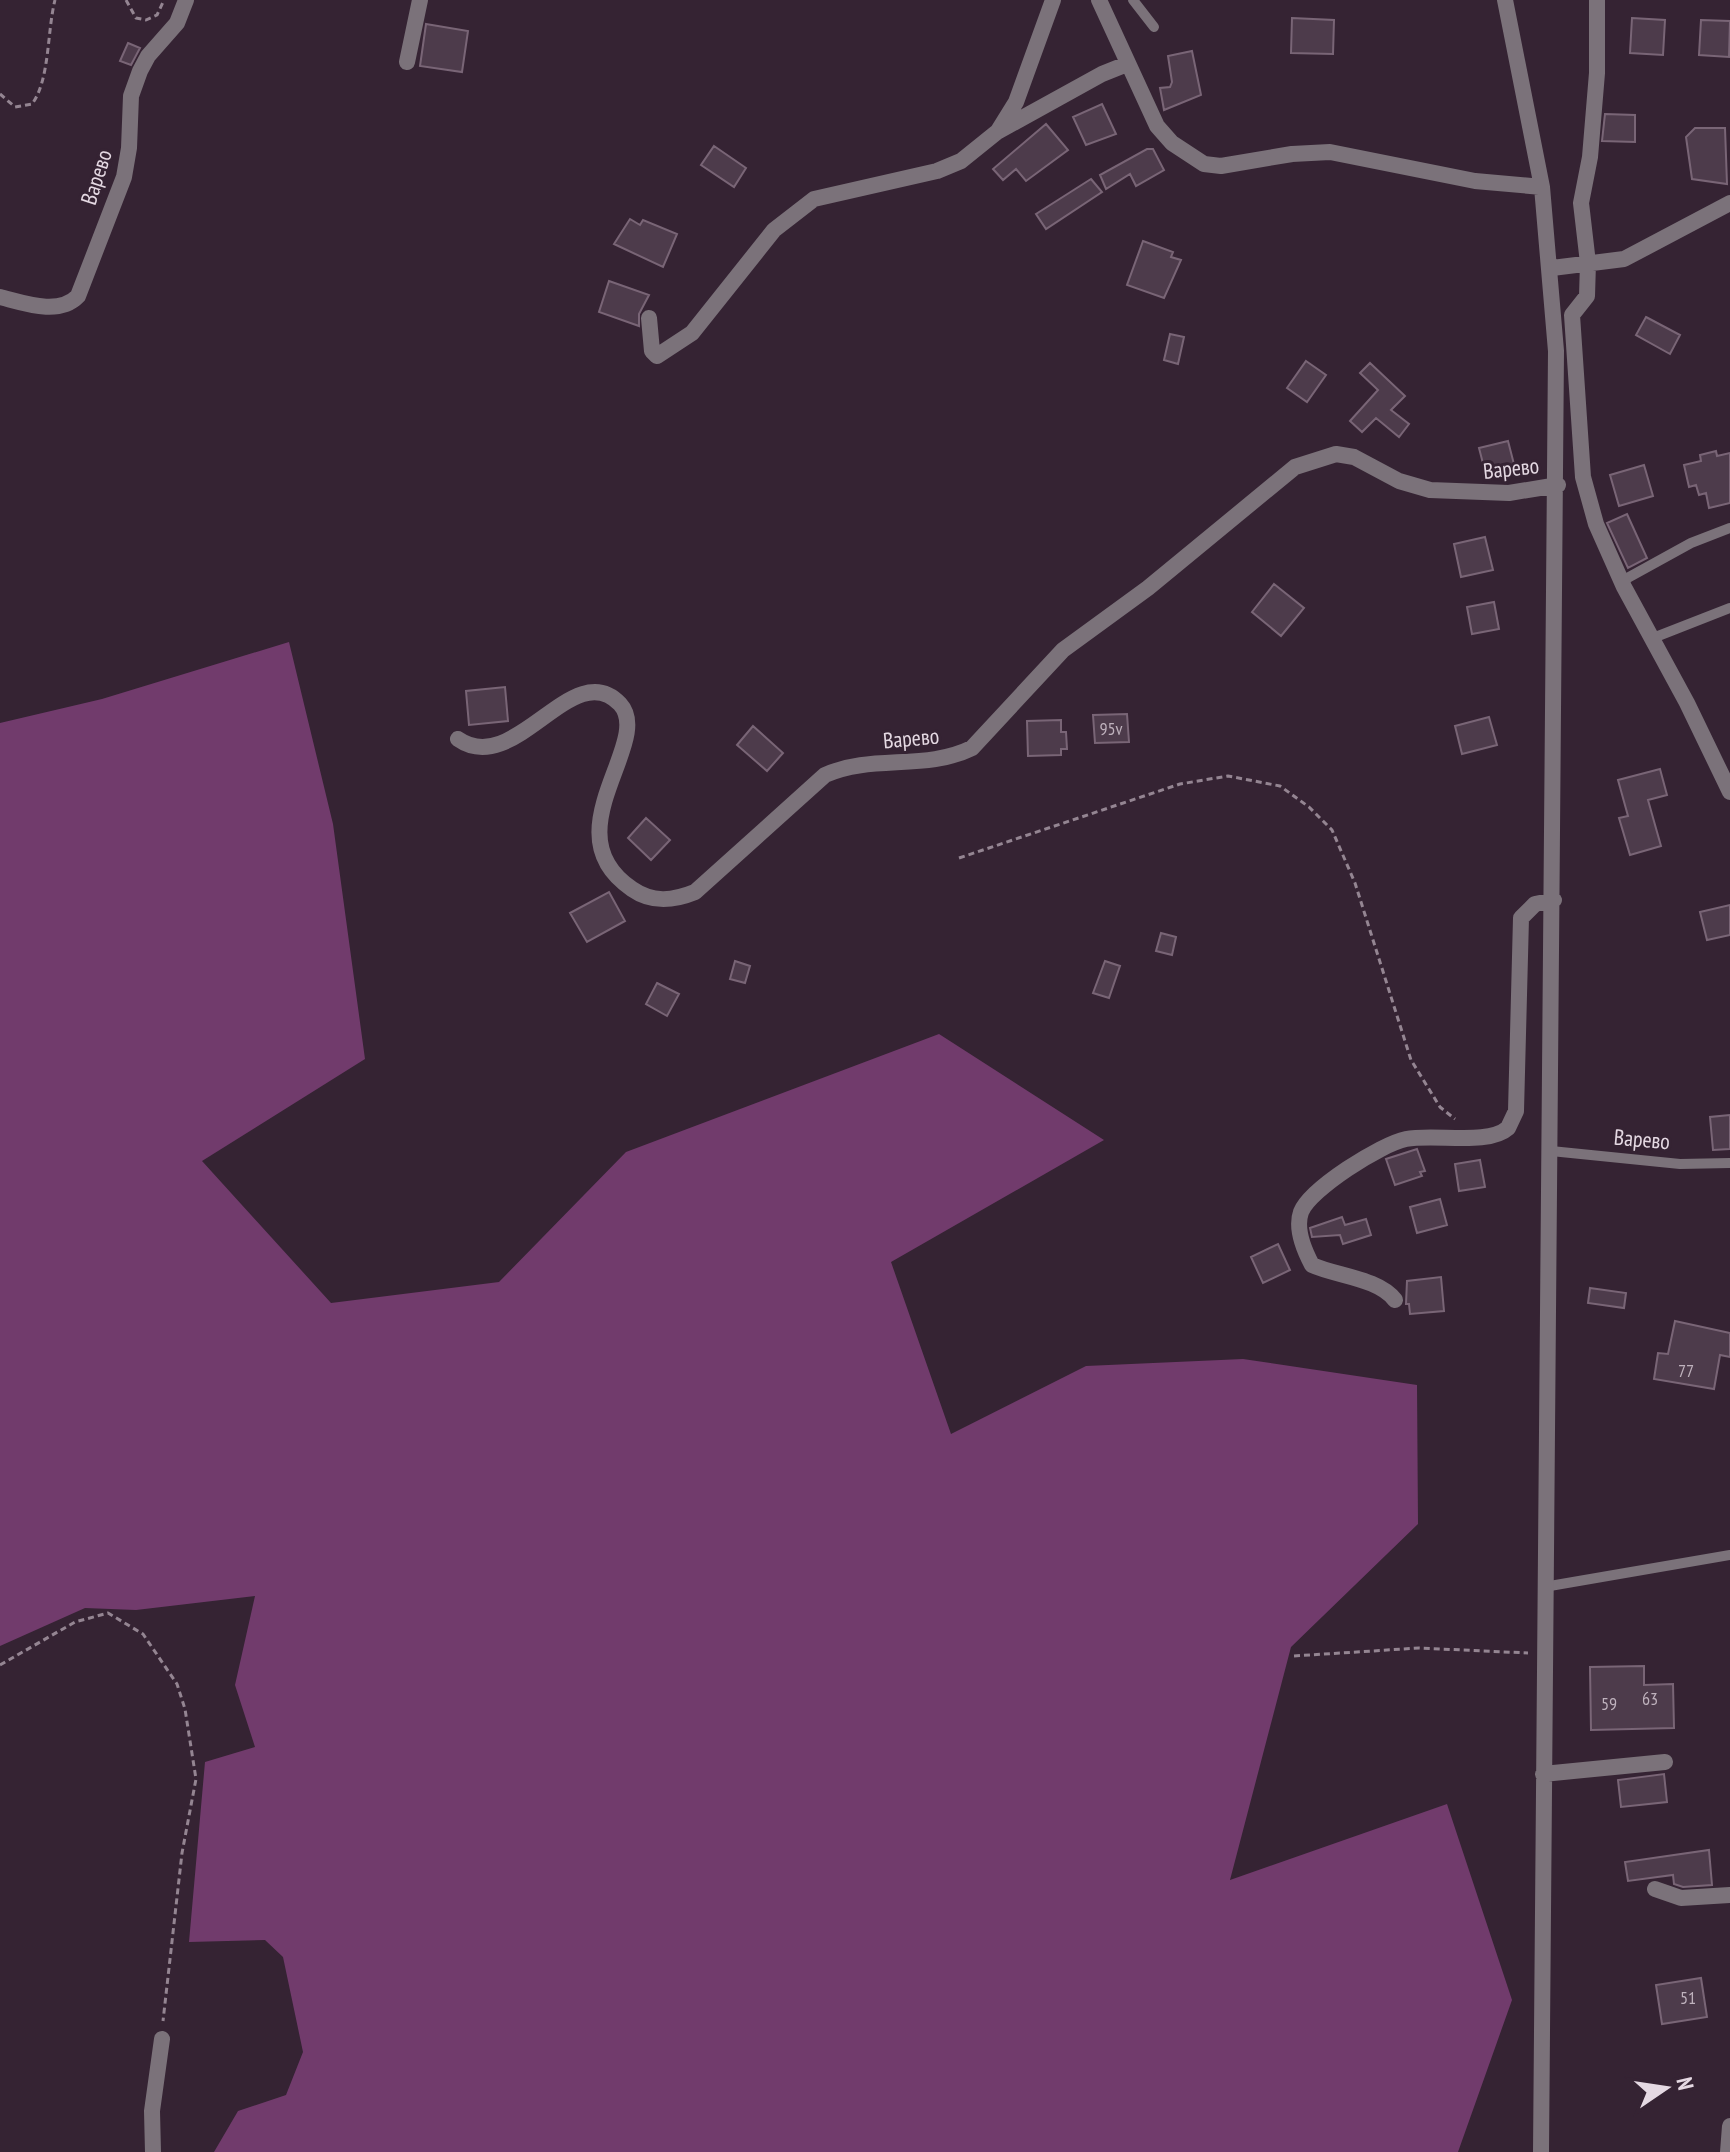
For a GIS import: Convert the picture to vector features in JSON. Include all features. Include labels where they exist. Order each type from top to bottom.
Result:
[{"type":"street","name":"Варево","points":[[0,297],[52,307],[69,305],[78,296],[124,177],[129,148],[131,96],[140,71],[148,56],[177,23],[186,0]]},
{"type":"street","points":[[407,62],[420,0]]},
{"type":"street","points":[[997,132],[1016,102],[1053,0]]},
{"type":"street","points":[[1099,0],[1163,136],[1204,164],[1219,166],[1292,154],[1330,152],[1475,181],[1542,187]]},
{"type":"street","points":[[1505,0],[1538,159],[1552,268],[1558,485],[1544,1587],[1541,2152]]},
{"type":"street","points":[[1597,0],[1597,73],[1590,157],[1581,203],[1588,263],[1587,296],[1572,315],[1583,477],[1596,524],[1622,581],[1730,792]]},
{"type":"street","points":[[649,318],[652,351],[657,356],[692,333],[774,230],[814,199],[937,171],[961,161],[997,132],[1127,64]]},
{"type":"street","points":[[1552,268],[1624,259],[1730,203]]},
{"type":"street","name":"Варево","points":[[458,739],[476,750],[490,748],[517,736],[571,699],[596,693],[612,698],[624,710],[628,728],[598,825],[606,858],[612,870],[637,893],[667,900],[695,892],[825,775],[852,766],[954,756],[972,748],[1063,650],[1148,588],[1295,467],[1336,454],[1354,457],[1399,481],[1430,490],[1509,493],[1558,485]]},
{"type":"street","points":[[1395,1300],[1390,1293],[1312,1265],[1299,1229],[1301,1213],[1307,1203],[1350,1168],[1391,1143],[1419,1137],[1477,1137],[1503,1133],[1514,1117],[1521,918],[1535,904],[1554,900]]},
{"type":"street","points":[[1543,1774],[1665,1762]]},
{"type":"street","points":[[1655,1889],[1681,1898],[1730,1895]]},
{"type":"street","points":[[153,2152],[152,2111],[162,2039]]},
{"type":"street","points":[[1728,2152],[1730,2126]]},
{"type":"lane","points":[[1133,0],[1154,27]]},
{"type":"lane","points":[[1622,581],[1691,543],[1730,528]]},
{"type":"lane","points":[[1653,638],[1730,608]]},
{"type":"lane","name":"Варево","points":[[1551,1151],[1665,1163],[1730,1163]]},
{"type":"lane","points":[[1544,1587],[1730,1555]]},
{"type":"path","points":[[0,94],[15,107],[32,104],[42,91],[47,29],[55,0]]},
{"type":"path","points":[[126,0],[136,18],[146,20],[157,15],[164,0]]},
{"type":"path","points":[[959,858],[1180,784],[1228,776],[1280,786],[1309,807],[1332,830],[1355,883],[1411,1060],[1440,1107],[1477,1137]]},
{"type":"path","points":[[0,1665],[75,1622],[108,1613],[143,1634],[177,1684],[185,1709],[196,1779],[182,1853],[162,2039]]},
{"type":"path","points":[[1294,1656],[1419,1648],[1544,1654]]},
{"type":"shaded area","points":[[289,642],[333,824],[365,1059],[202,1161],[331,1303],[499,1282],[626,1152],[939,1034],[1104,1140],[891,1262],[951,1434],[1086,1366],[1243,1359],[1417,1385],[1418,1524],[1291,1647],[1230,1880],[1447,1804],[1512,2000],[1458,2152],[214,2152],[238,2111],[286,2095],[303,2052],[283,1957],[265,1940],[189,1942],[205,1762],[255,1747],[235,1685],[255,1596],[136,1610],[85,1608],[0,1646],[0,723],[102,699]]},
{"type":"building","points":[[1292,18],[1334,20],[1333,54],[1291,53]]},
{"type":"building","points":[[1632,18],[1665,20],[1663,55],[1630,53]]},
{"type":"building","points":[[1701,20],[1730,21],[1729,57],[1699,55]]},
{"type":"building","points":[[426,24],[468,31],[462,72],[420,66]]},
{"type":"building","points":[[128,43],[140,48],[131,65],[120,61]]},
{"type":"building","points":[[1192,51],[1201,95],[1164,110],[1160,88],[1170,87],[1172,82],[1168,56]]},
{"type":"building","points":[[1102,104],[1116,134],[1086,145],[1073,117]]},
{"type":"building","points":[[1605,114],[1635,115],[1635,142],[1602,141]]},
{"type":"building","points":[[1046,124],[1068,150],[1026,181],[1016,169],[1003,180],[993,169]]},
{"type":"building","points":[[1695,128],[1725,128],[1727,184],[1692,179],[1686,137]]},
{"type":"building","points":[[714,146],[746,168],[734,187],[701,165]]},
{"type":"building","points":[[1147,149],[1153,149],[1164,170],[1136,186],[1130,174],[1106,189],[1100,175]]},
{"type":"building","points":[[1091,179],[1102,192],[1046,229],[1036,214]]},
{"type":"building","points":[[630,219],[640,225],[643,220],[677,234],[663,267],[614,244]]},
{"type":"building","points":[[1143,241],[1173,252],[1171,257],[1181,260],[1164,298],[1127,285]]},
{"type":"building","points":[[609,281],[649,295],[639,314],[639,326],[599,312]]},
{"type":"building","points":[[1646,317],[1680,335],[1670,354],[1636,335]]},
{"type":"building","points":[[1170,334],[1184,337],[1178,364],[1164,360]]},
{"type":"building","points":[[1306,361],[1326,375],[1307,402],[1287,388]]},
{"type":"building","points":[[1370,363],[1405,396],[1391,410],[1409,424],[1399,437],[1376,418],[1362,432],[1350,421],[1378,390],[1360,373]]},
{"type":"building","points":[[1508,441],[1516,472],[1487,479],[1479,448]]},
{"type":"building","points":[[1716,451],[1717,456],[1730,453],[1730,503],[1709,508],[1706,493],[1699,495],[1696,485],[1689,487],[1684,465],[1701,461],[1700,455]]},
{"type":"building","points":[[1644,465],[1653,496],[1619,506],[1610,475]]},
{"type":"building","points":[[1627,514],[1647,558],[1628,568],[1607,523]]},
{"type":"building","points":[[1485,537],[1493,570],[1461,577],[1454,544]]},
{"type":"building","points":[[1274,584],[1304,608],[1281,636],[1252,612]]},
{"type":"building","points":[[1494,602],[1499,629],[1472,634],[1467,607]]},
{"type":"building","points":[[505,687],[508,721],[469,725],[466,691]]},
{"type":"building","points":[[1127,714],[1129,742],[1095,743],[1093,715]]},
{"type":"building","points":[[1489,717],[1497,745],[1462,754],[1455,726]]},
{"type":"building","points":[[1061,720],[1061,732],[1066,732],[1067,749],[1061,749],[1061,755],[1028,756],[1027,721]]},
{"type":"building","points":[[753,726],[783,753],[767,771],[737,745]]},
{"type":"building","points":[[1660,769],[1667,795],[1648,800],[1661,846],[1630,855],[1619,818],[1628,816],[1618,780]]},
{"type":"building","points":[[646,818],[670,840],[651,860],[628,838]]},
{"type":"building","points":[[609,892],[625,921],[587,942],[570,913]]},
{"type":"building","points":[[1730,905],[1730,935],[1707,940],[1700,912]]},
{"type":"building","points":[[1161,933],[1176,937],[1172,955],[1156,951]]},
{"type":"building","points":[[735,961],[750,966],[745,983],[730,979]]},
{"type":"building","points":[[1105,961],[1120,966],[1109,998],[1093,993]]},
{"type":"building","points":[[657,983],[679,994],[667,1016],[646,1004]]},
{"type":"building","points":[[1730,1115],[1730,1149],[1713,1150],[1710,1117]]},
{"type":"building","points":[[1417,1149],[1425,1171],[1420,1172],[1422,1176],[1395,1185],[1386,1159]]},
{"type":"building","points":[[1480,1160],[1485,1187],[1459,1191],[1455,1164]]},
{"type":"building","points":[[1440,1199],[1447,1225],[1417,1233],[1410,1207]]},
{"type":"building","points":[[1342,1217],[1345,1225],[1366,1219],[1371,1235],[1343,1244],[1340,1235],[1312,1237],[1310,1228]]},
{"type":"building","points":[[1278,1244],[1290,1270],[1263,1283],[1251,1257]]},
{"type":"building","points":[[1441,1277],[1444,1311],[1410,1314],[1409,1304],[1406,1304],[1407,1281]]},
{"type":"building","points":[[1590,1288],[1626,1293],[1624,1308],[1588,1303]]},
{"type":"building","points":[[1675,1321],[1730,1333],[1730,1357],[1720,1355],[1714,1389],[1654,1379],[1658,1353],[1668,1354]]},
{"type":"building","points":[[1644,1666],[1644,1685],[1673,1684],[1674,1728],[1591,1730],[1590,1667]]},
{"type":"building","points":[[1664,1774],[1667,1802],[1621,1807],[1618,1780]]},
{"type":"building","points":[[1709,1850],[1712,1885],[1683,1887],[1674,1884],[1673,1875],[1628,1881],[1625,1862]]},
{"type":"building","points":[[1701,1978],[1707,2017],[1662,2024],[1656,1985]]}]
